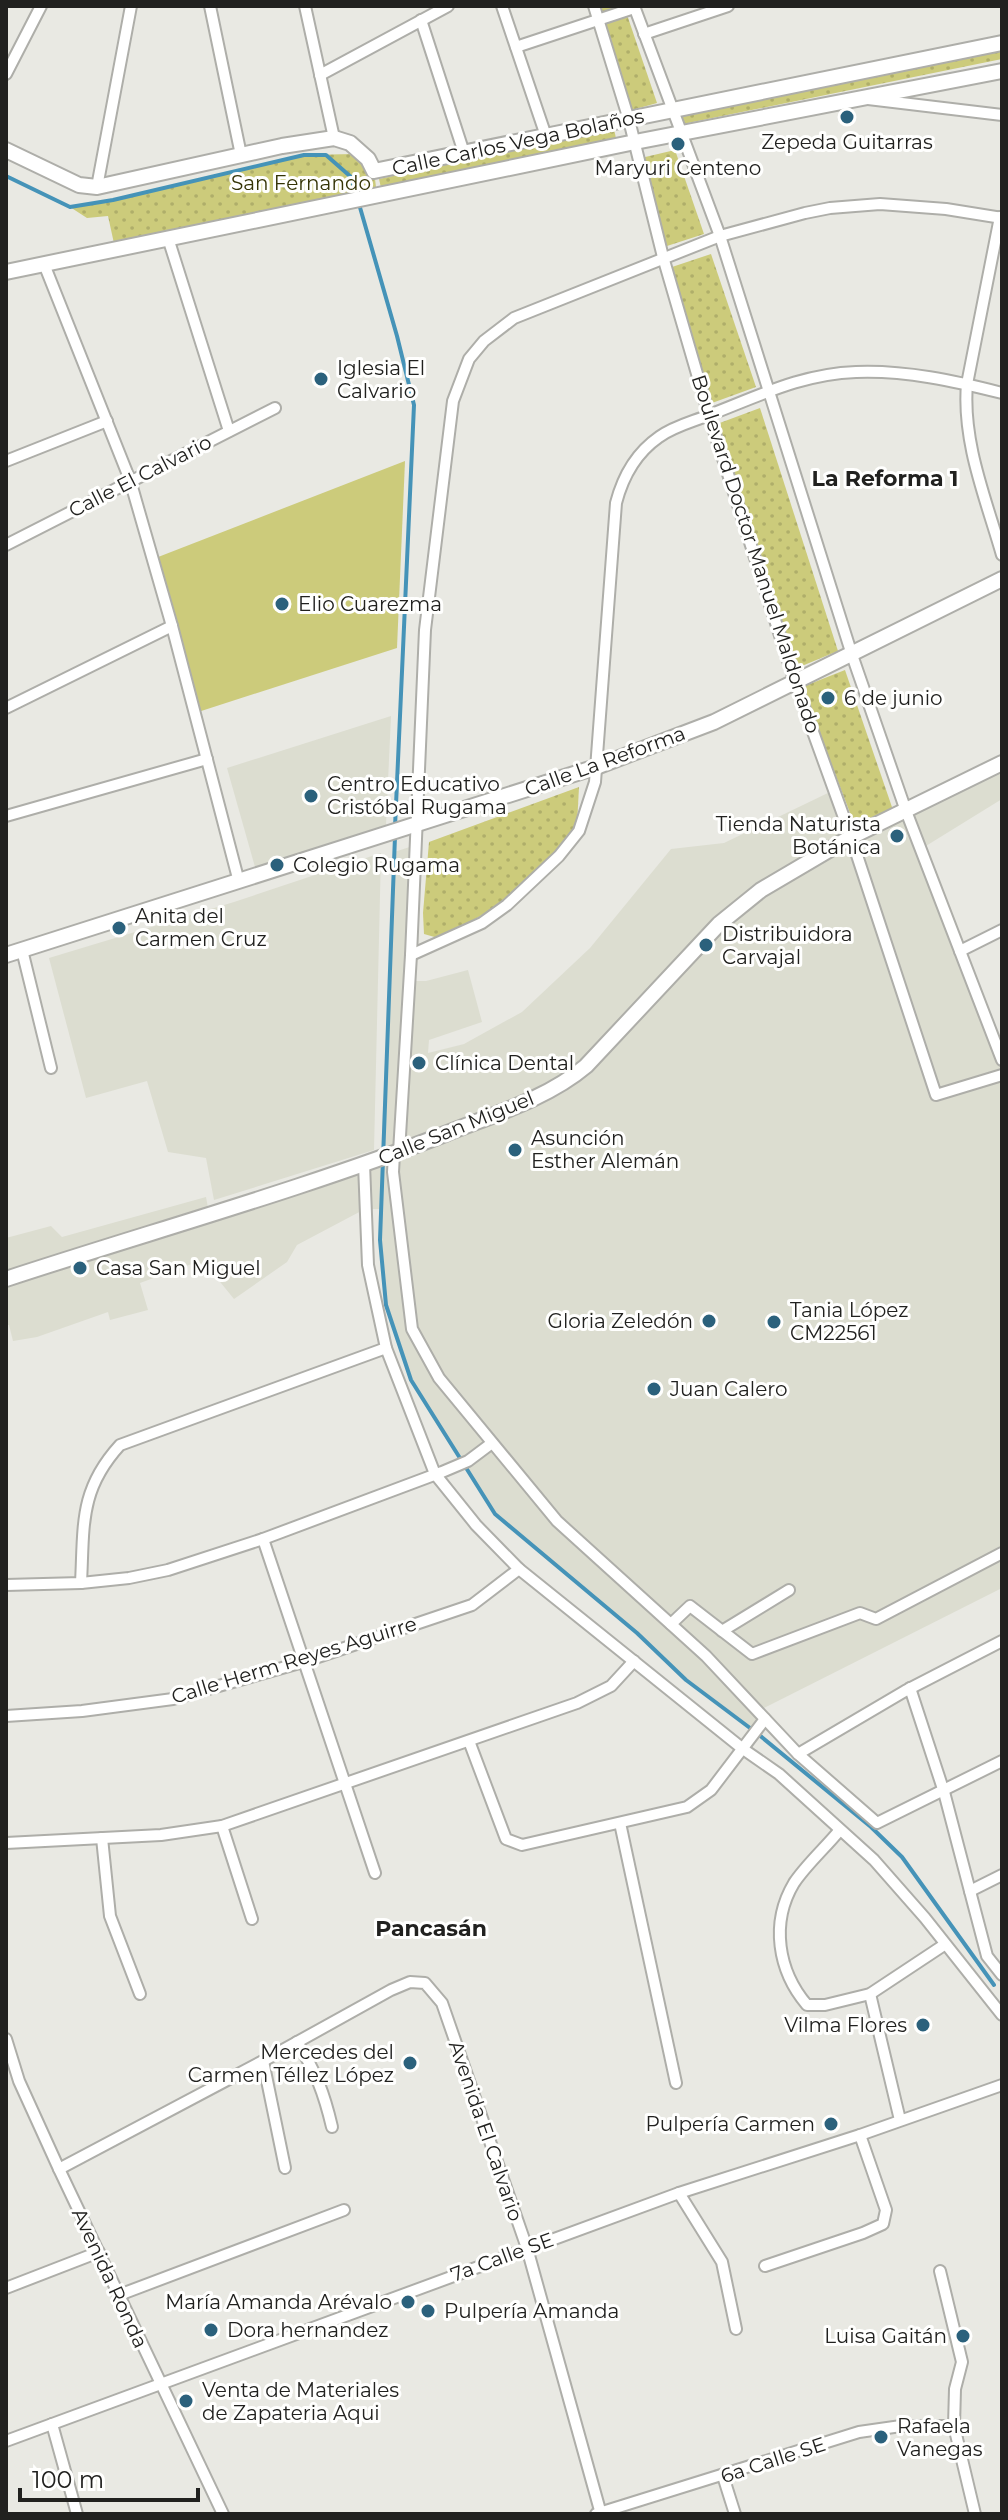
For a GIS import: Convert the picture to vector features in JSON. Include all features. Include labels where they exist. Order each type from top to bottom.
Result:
[{"type":"street","points":[[6,74],[41,6]]},
{"type":"street","points":[[97,187],[131,6]]},
{"type":"street","points":[[210,6],[241,155]]},
{"type":"street","points":[[6,150],[79,185],[97,187],[334,138],[305,6]]},
{"type":"street","points":[[320,75],[448,6]]},
{"type":"street","points":[[502,6],[546,136]]},
{"type":"street","name":"Boulevard Doctor Manuel Maldonado","points":[[594,6],[629,120],[663,257],[709,415],[795,682],[851,837],[936,1095],[1002,1075]]},
{"type":"street","points":[[644,34],[728,6]]},
{"type":"street","points":[[516,47],[634,7],[720,236],[852,655],[906,811],[1002,1060]]},
{"type":"street","points":[[421,20],[464,153]]},
{"type":"street","name":"Calle Carlos Vega Bolaños","points":[[334,138],[350,143],[368,159],[374,171],[1002,43]]},
{"type":"street","name":"Calle Carlos Vega Bolaños","points":[[6,272],[635,142],[1002,71]]},
{"type":"street","points":[[859,98],[1002,115]]},
{"type":"street","points":[[372,196],[374,171]]},
{"type":"street","points":[[1002,555],[968,435],[964,410],[1001,218],[946,209],[880,204],[805,213],[720,236],[663,257],[514,318],[484,341],[469,359],[453,401],[425,630],[414,826],[411,955],[393,1172],[412,1329],[439,1378],[490,1445],[557,1521],[706,1656],[762,1722],[877,1823],[1002,1761]]},
{"type":"street","points":[[168,238],[229,431]]},
{"type":"street","points":[[44,264],[130,480],[239,882]]},
{"type":"street","points":[[411,955],[482,923],[507,905],[559,856],[579,831],[591,797],[596,767],[616,503],[621,483],[635,461],[659,436],[767,390],[816,377],[856,372],[903,374],[1002,393]]},
{"type":"street","name":"Calle El Calvario","points":[[6,545],[275,408]]},
{"type":"street","points":[[6,461],[107,421]]},
{"type":"street","name":"Calle La Reforma","points":[[6,955],[596,767],[714,722],[1002,579]]},
{"type":"street","points":[[6,708],[172,626]]},
{"type":"street","points":[[6,816],[207,759]]},
{"type":"street","name":"Calle San Miguel","points":[[6,1279],[366,1164],[568,1081],[586,1066],[731,911],[851,837],[1001,768]]},
{"type":"street","points":[[960,951],[1002,930]]},
{"type":"street","points":[[22,950],[51,1068]]},
{"type":"street","points":[[366,1164],[368,1265],[386,1348],[438,1473],[476,1525],[519,1569],[743,1749],[779,1774],[874,1860],[1002,2015]]},
{"type":"street","points":[[81,1583],[84,1517],[89,1491],[101,1466],[120,1445],[386,1348]]},
{"type":"street","points":[[6,1585],[81,1583],[168,1570],[263,1539],[438,1473],[468,1461],[490,1445]]},
{"type":"street","points":[[263,1539],[375,1873]]},
{"type":"street","points":[[671,1624],[690,1606],[752,1654],[860,1613],[876,1619],[1002,1553]]},
{"type":"street","name":"Calle Herm Reyes Aguirre","points":[[6,1716],[82,1711],[173,1699],[303,1662],[472,1605],[519,1569]]},
{"type":"street","points":[[722,1631],[789,1590]]},
{"type":"street","points":[[798,1754],[910,1688],[1002,1641]]},
{"type":"street","points":[[6,1843],[161,1835],[222,1826],[577,1703],[611,1686],[634,1661]]},
{"type":"street","points":[[910,1688],[944,1792],[987,1956],[1002,1975]]},
{"type":"street","points":[[469,1741],[506,1839],[522,1845],[687,1807],[711,1790],[762,1722]]},
{"type":"street","points":[[620,1823],[676,2083]]},
{"type":"street","points":[[222,1826],[252,1919]]},
{"type":"street","points":[[839,1831],[794,1884],[781,1917],[780,1951],[793,1988],[807,2005],[825,2005],[870,1994],[944,1945]]},
{"type":"street","points":[[102,1838],[110,1916],[140,1994]]},
{"type":"street","points":[[970,1891],[1002,1875]]},
{"type":"street","name":"Avenida El Calvario","points":[[297,2042],[410,1982],[425,1983],[442,2003],[527,2248],[599,2513]]},
{"type":"street","points":[[870,1994],[900,2120]]},
{"type":"street","name":"Avenida Ronda","points":[[6,2039],[19,2081],[59,2169],[223,2514]]},
{"type":"street","points":[[59,2169],[297,2042],[323,2089],[332,2127]]},
{"type":"street","points":[[263,2061],[285,2168]]},
{"type":"street","name":"7a Calle SE","points":[[6,2441],[679,2193],[1002,2085]]},
{"type":"street","points":[[765,2266],[883,2224],[886,2210],[860,2135]]},
{"type":"street","points":[[679,2193],[722,2262],[736,2329]]},
{"type":"street","points":[[119,2295],[344,2210]]},
{"type":"street","points":[[6,2288],[99,2252]]},
{"type":"street","points":[[940,2271],[962,2362],[955,2389],[954,2426],[975,2514]]},
{"type":"street","points":[[52,2424],[77,2514]]},
{"type":"street","name":"6a Calle SE","points":[[599,2513],[859,2432],[901,2426],[954,2426]]},
{"type":"street","points":[[723,2476],[735,2514]]},
{"type":"shaded area","name":"Centro Educativo Cristóbal Rugama","points":[[391,716],[386,825],[255,867],[227,768]]},
{"type":"shaded area","points":[[998,765],[1002,776],[1002,799],[921,849],[1002,1060],[1002,1588],[764,1708],[765,1719],[755,1731],[686,1680],[637,1633],[495,1514],[433,1419],[403,1360],[386,1305],[380,1209],[365,1209],[297,1245],[287,1262],[234,1299],[212,1272],[197,1262],[140,1283],[148,1310],[110,1320],[108,1312],[37,1337],[13,1341],[9,1325],[6,1325],[6,1238],[51,1226],[62,1237],[206,1197],[209,1213],[381,1157],[394,852],[416,845],[410,981],[426,981],[468,970],[482,1022],[429,1040],[428,1053],[464,1044],[522,1012],[590,948],[671,849],[724,843],[830,792],[851,837]]},
{"type":"shaded area","points":[[381,853],[374,1150],[214,1200],[206,1158],[168,1152],[147,1081],[86,1098],[49,958]]},
{"type":"green space","points":[[599,6],[624,6],[657,103],[632,110]]},
{"type":"green space","points":[[1002,50],[1002,59],[683,124],[681,113]]},
{"type":"green space","points":[[614,129],[617,143],[382,192],[379,179]]},
{"type":"green space","points":[[675,150],[704,234],[667,246],[641,158]]},
{"type":"green space","name":"San Fernando","points":[[355,154],[374,171],[377,195],[115,248],[108,216],[87,218],[70,207],[113,200],[304,155]]},
{"type":"green space","points":[[711,254],[756,387],[712,403],[672,267]]},
{"type":"green space","points":[[760,408],[838,651],[797,668],[717,424]]},
{"type":"green space","name":"Elio Cuarezma","points":[[405,461],[397,648],[195,713],[153,559]]},
{"type":"green space","points":[[845,670],[894,813],[855,826],[802,687]]},
{"type":"green space","points":[[579,787],[577,825],[550,860],[505,901],[457,930],[438,938],[424,934],[429,842]]},
{"type":"waterway","points":[[6,176],[70,207],[113,200],[304,155],[326,155],[351,177],[356,195]]},
{"type":"waterway","points":[[359,204],[414,405],[395,827]]},
{"type":"waterway","points":[[395,836],[380,1240],[386,1305],[411,1380],[495,1514],[637,1633],[686,1680],[758,1734],[871,1827],[902,1857],[994,1985]]},
{"type":"place","name":"Zepeda Guitarras","points":[[847,117]]},
{"type":"place","name":"Maryuri Centeno","points":[[678,144]]},
{"type":"place","name":"Iglesia El Calvario","points":[[321,379]]},
{"type":"place","name":"Elio Cuarezma","points":[[282,604]]},
{"type":"place","name":"6 de junio","points":[[828,698]]},
{"type":"place","name":"Centro Educativo Cristóbal Rugama","points":[[311,796]]},
{"type":"place","name":"Tienda Naturista Botánica","points":[[897,836]]},
{"type":"place","name":"Colegio Rugama","points":[[277,865]]},
{"type":"place","name":"Anita del Carmen Cruz","points":[[119,928]]},
{"type":"place","name":"Distribuidora Carvajal","points":[[706,945]]},
{"type":"place","name":"Clínica Dental","points":[[419,1063]]},
{"type":"place","name":"Asunción Esther Alemán","points":[[515,1150]]},
{"type":"place","name":"Casa San Miguel","points":[[80,1268]]},
{"type":"place","name":"Gloria Zeledón","points":[[709,1321]]},
{"type":"place","name":"Tania López CM22561","points":[[774,1322]]},
{"type":"place","name":"Juan Calero","points":[[654,1389]]},
{"type":"place","name":"Vilma Flores","points":[[923,2025]]},
{"type":"place","name":"Mercedes del Carmen Téllez López","points":[[410,2063]]},
{"type":"place","name":"Pulpería Carmen","points":[[831,2124]]},
{"type":"place","name":"María Amanda Arévalo","points":[[408,2302]]},
{"type":"place","name":"Pulpería Amanda","points":[[428,2311]]},
{"type":"place","name":"Dora hernandez","points":[[211,2330]]},
{"type":"place","name":"Luisa Gaitán","points":[[963,2336]]},
{"type":"place","name":"Venta de Materiales de Zapateria Aqui","points":[[186,2401]]},
{"type":"place","name":"Rafaela Vanegas","points":[[881,2437]]},
{"type":"district","name":"La Reforma 1","points":[[885,478]]},
{"type":"district","name":"Pancasán","points":[[431,1928]]}]
